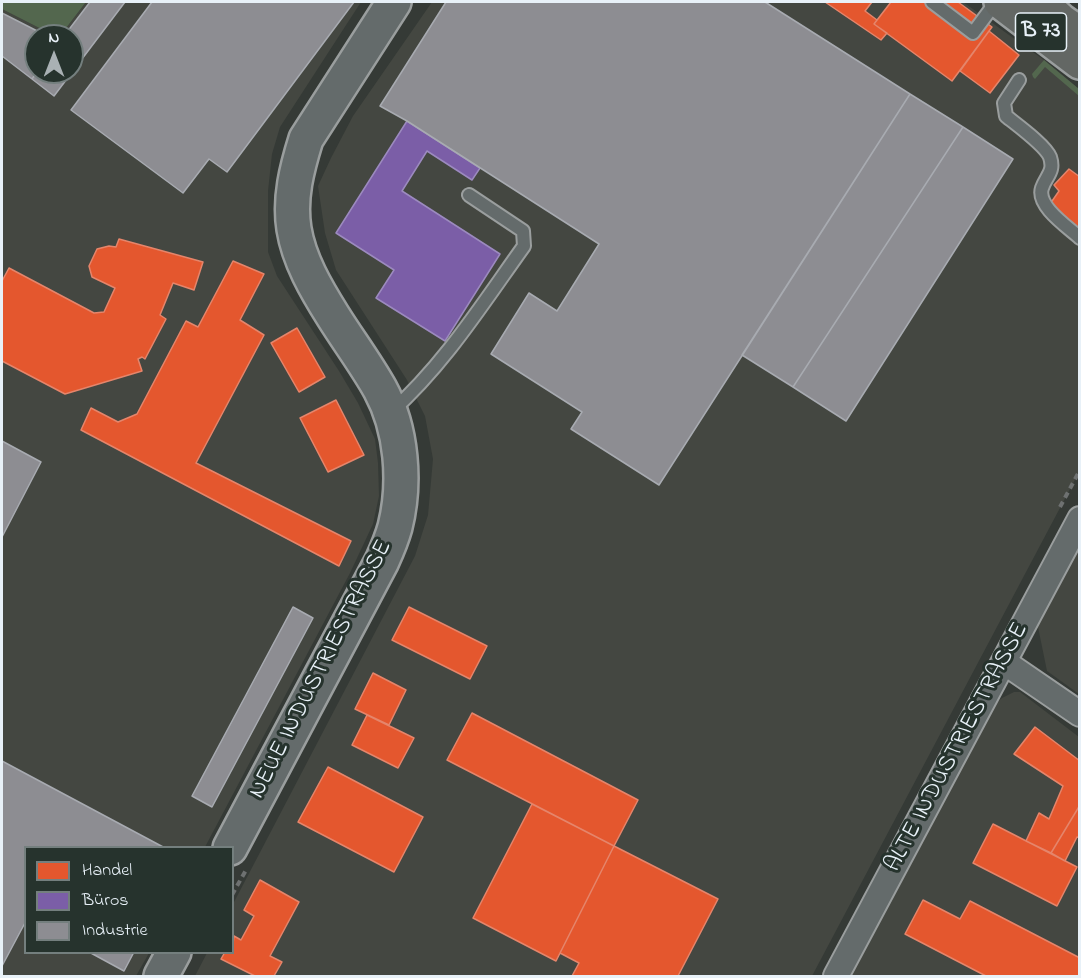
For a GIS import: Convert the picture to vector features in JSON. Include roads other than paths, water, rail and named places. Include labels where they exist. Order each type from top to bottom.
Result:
[{"type":"main road","name":"B 73","points":[[1001,2],[1080,62]]},
{"type":"main road","name":"B 73","points":[[1040,2],[1080,34]]},
{"type":"street","name":"NEUE INDUSTRIESTRASSE","points":[[239,856],[377,571],[390,543],[395,525],[401,471],[397,436],[390,412],[380,389],[318,292],[308,271],[293,226],[292,204],[298,165],[306,139],[394,2]]},
{"type":"street","name":"ALTE INDUSTRIESTRASSE","points":[[836,976],[1080,519]]},
{"type":"street","points":[[1004,662],[1080,714]]},
{"type":"street","points":[[161,976],[173,954]]},
{"type":"lane","points":[[932,2],[974,33],[996,2]]},
{"type":"lane","points":[[1018,80],[1004,103],[1006,116],[1046,150],[1052,168],[1042,188],[1044,204],[1080,238]]},
{"type":"lane","points":[[390,412],[408,397],[451,347],[524,246],[523,231],[469,195]]}]
